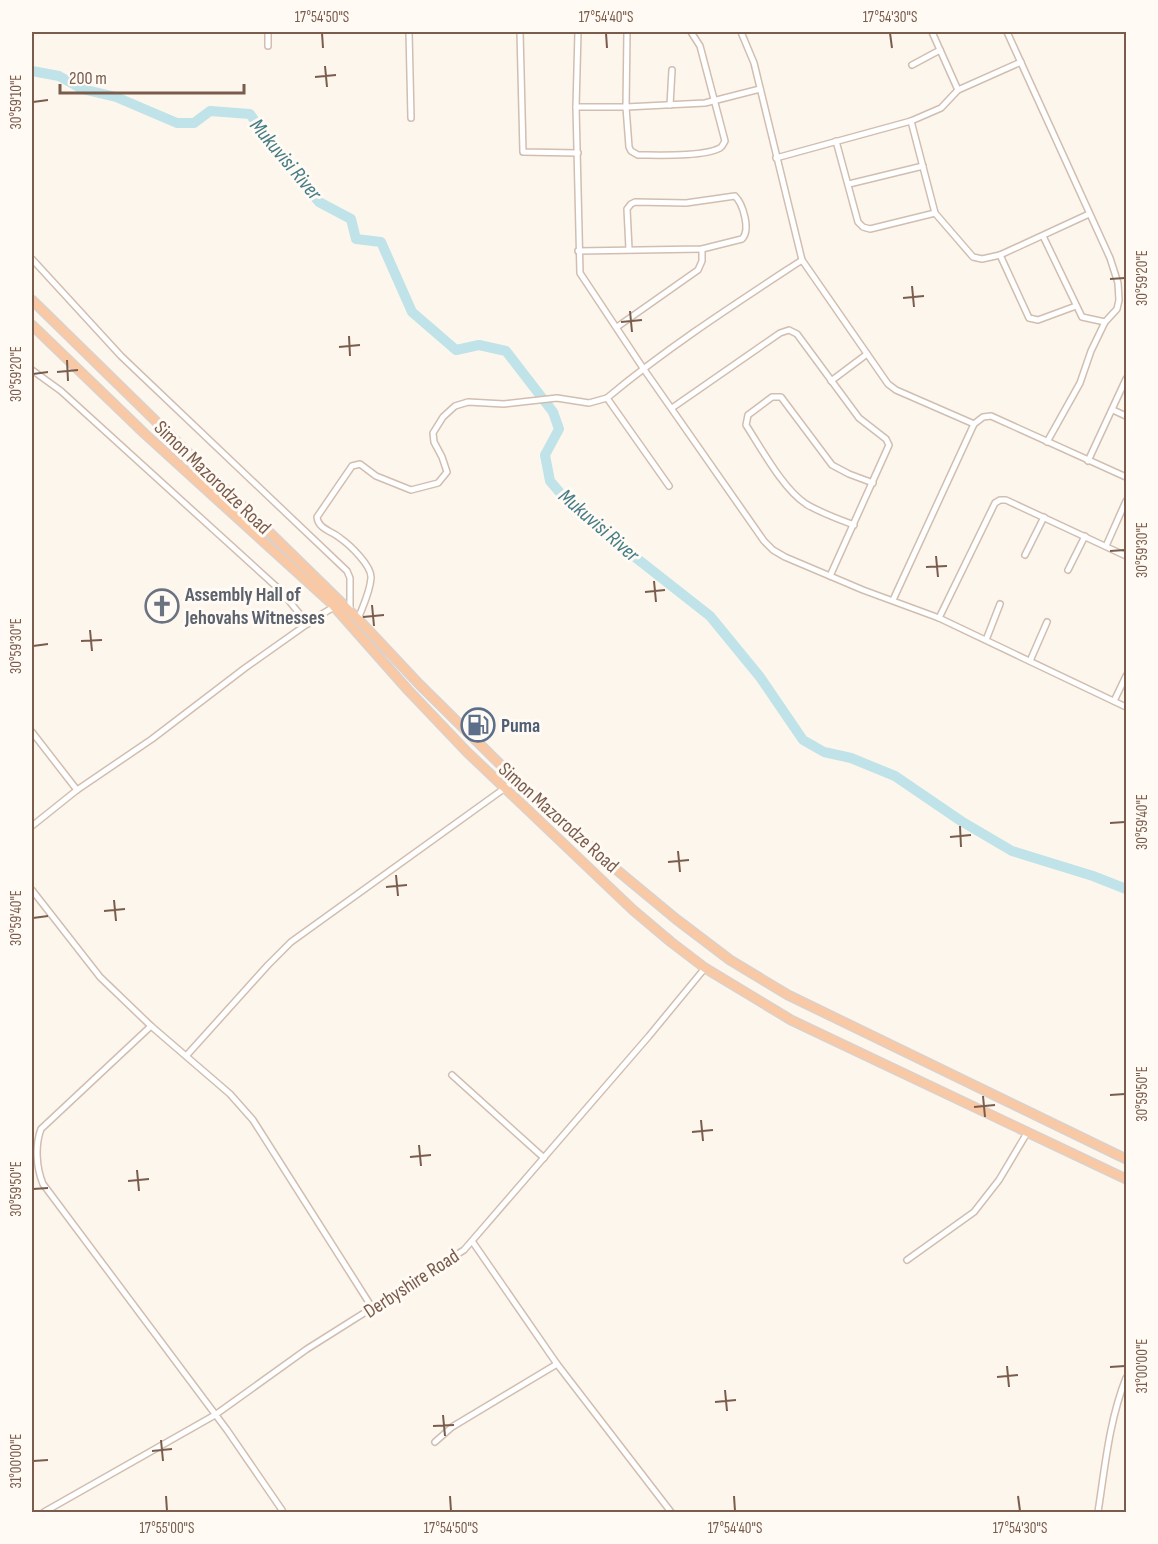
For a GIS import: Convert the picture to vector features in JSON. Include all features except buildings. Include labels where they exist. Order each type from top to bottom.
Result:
[{"type":"highway","name":"Simon Mazorodze Road","points":[[32,300],[350,611],[419,684],[516,780],[646,895],[702,940],[756,977],[820,1011],[1126,1159]]},
{"type":"highway","name":"Simon Mazorodze Road","points":[[32,325],[145,434],[334,607],[408,690],[504,788],[633,910],[705,968],[791,1020],[1126,1179]]},
{"type":"street","points":[[268,32],[268,46]]},
{"type":"street","points":[[409,32],[411,118]]},
{"type":"street","points":[[520,32],[523,152],[578,153]]},
{"type":"street","points":[[578,32],[576,107],[580,273],[585,284],[617,327],[756,531],[773,550],[830,576],[939,618],[1126,707]]},
{"type":"street","points":[[627,32],[626,107],[629,147],[631,152],[638,155],[693,154],[719,149],[725,141],[700,46],[691,32]]},
{"type":"street","points":[[741,32],[754,63],[802,260],[888,384],[896,390],[974,424]]},
{"type":"street","points":[[932,32],[958,90]]},
{"type":"street","points":[[1007,32],[1110,258],[1118,283],[1117,309],[1105,322],[1091,351],[1080,383],[1047,442]]},
{"type":"street","points":[[912,65],[940,50]]},
{"type":"street","points":[[776,158],[911,121],[941,108],[958,90],[1021,62]]},
{"type":"street","points":[[670,105],[672,70]]},
{"type":"street","points":[[576,107],[626,107],[714,101],[760,89]]},
{"type":"street","points":[[911,121],[935,213],[973,257],[982,259],[1000,255],[1089,214]]},
{"type":"street","points":[[836,141],[858,222],[863,227],[870,229],[935,213]]},
{"type":"street","points":[[849,184],[923,166]]},
{"type":"street","points":[[578,251],[702,249],[742,239],[747,229],[737,197],[686,203],[635,202],[627,210],[629,249]]},
{"type":"street","points":[[1043,236],[1076,306],[1085,319],[1105,322]]},
{"type":"street","points":[[617,327],[698,270],[702,261],[702,249]]},
{"type":"street","points":[[1000,255],[1029,318],[1038,320],[1076,306]]},
{"type":"street","points":[[32,259],[121,356],[348,571],[350,611]]},
{"type":"street","points":[[358,619],[371,576],[369,566],[340,538],[321,527],[317,522],[317,517],[352,465],[360,464],[376,476],[411,490],[438,483],[447,472],[434,442],[433,433],[449,410],[468,402],[504,404],[557,398],[584,404],[606,398],[643,368],[722,312],[802,260]]},
{"type":"street","points":[[672,408],[780,333],[789,330],[797,334],[859,418],[889,443],[889,448],[830,576]]},
{"type":"street","points":[[831,381],[867,354]]},
{"type":"street","points":[[32,370],[61,391],[280,590],[308,624]]},
{"type":"street","points":[[1088,461],[1126,379]]},
{"type":"street","points":[[854,525],[813,508],[795,494],[771,464],[746,425],[748,415],[772,398],[781,397],[832,465],[873,483]]},
{"type":"street","points":[[606,398],[669,486]]},
{"type":"street","points":[[1113,410],[1126,416]]},
{"type":"street","points":[[893,600],[974,424],[983,417],[992,416],[1126,477]]},
{"type":"street","points":[[939,618],[997,501],[1006,500],[1126,556]]},
{"type":"street","points":[[1106,546],[1126,501]]},
{"type":"street","points":[[1025,555],[1044,517]]},
{"type":"street","points":[[1068,570],[1085,536]]},
{"type":"street","points":[[986,640],[1000,604]]},
{"type":"street","points":[[32,826],[77,790],[152,739],[245,668],[334,607]]},
{"type":"street","points":[[1030,661],[1047,622]]},
{"type":"street","points":[[1114,702],[1126,676]]},
{"type":"street","points":[[32,732],[77,790]]},
{"type":"street","points":[[187,1055],[268,964],[291,942],[516,780]]},
{"type":"street","points":[[32,890],[100,977],[151,1026],[230,1094],[253,1120],[373,1309]]},
{"type":"street","name":"Derbyshire Road","points":[[44,1512],[215,1415],[308,1349],[455,1256],[472,1241],[705,968]]},
{"type":"street","points":[[151,1026],[41,1129],[38,1142],[39,1171],[43,1184],[215,1415],[282,1510]]},
{"type":"street","points":[[452,1075],[544,1158]]},
{"type":"street","points":[[907,1260],[974,1212],[999,1180],[1027,1133]]},
{"type":"street","points":[[472,1241],[557,1364],[671,1512]]},
{"type":"street","points":[[435,1442],[452,1427],[557,1364]]},
{"type":"street","points":[[1098,1512],[1111,1431],[1119,1396],[1126,1378]]},
{"type":"waterway","name":"Mukuvisi River","points":[[32,71],[59,76],[82,89],[116,97],[177,123],[194,123],[210,111],[250,114],[279,156],[319,202],[351,219],[356,239],[381,242],[412,312],[456,350],[479,345],[506,351],[553,412],[559,429],[545,455],[550,481],[574,509],[710,616],[760,677],[803,740],[824,752],[851,758],[895,776],[961,821],[1012,851],[1093,876],[1126,889]]},
{"type":"place","name":"Assembly Hall of Jehovahs Witnesses","points":[[162,606]]},
{"type":"place","name":"Puma","points":[[478,725]]}]
